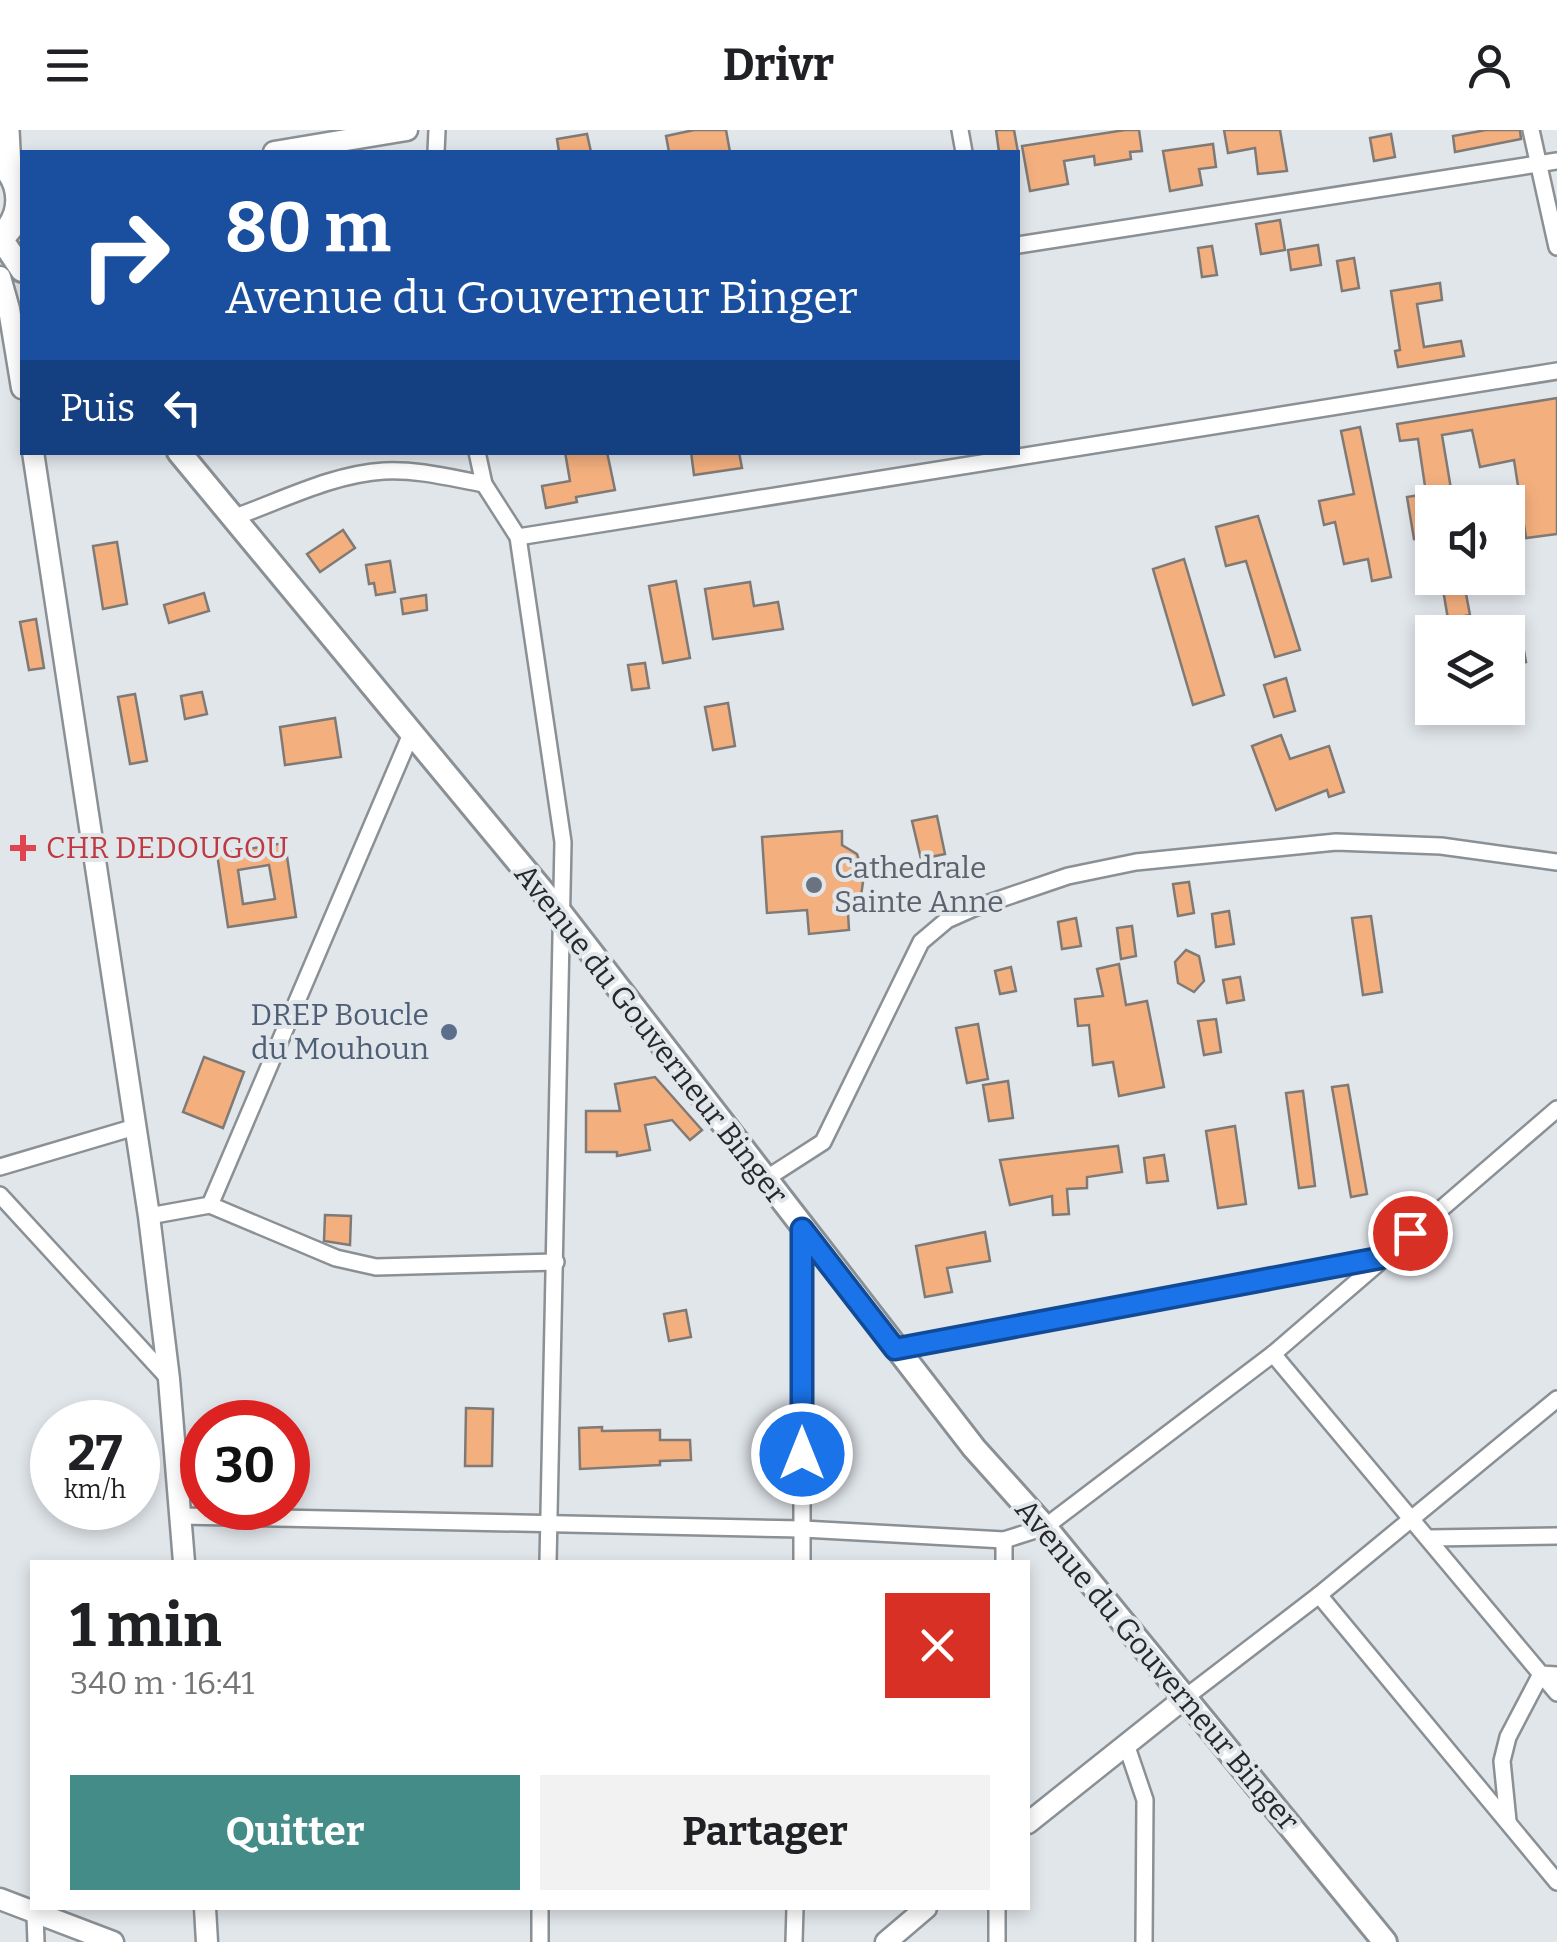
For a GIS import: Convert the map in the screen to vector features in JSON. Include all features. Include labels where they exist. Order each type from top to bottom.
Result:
[{"type":"main road","points":[[6,130],[20,203],[10,227],[20,263]]},
{"type":"main road","name":"Avenue du Gouverneur Binger","points":[[182,455],[560,911],[974,1448],[1045,1527],[1386,1942]]},
{"type":"street","points":[[286,150],[407,130]]},
{"type":"street","points":[[1532,130],[1557,248]]},
{"type":"street","points":[[1020,245],[1557,162]]},
{"type":"street","points":[[0,277],[10,309],[20,375]]},
{"type":"street","points":[[1020,454],[1557,371]]},
{"type":"street","points":[[33,455],[148,1216],[180,1505]]},
{"type":"street","points":[[478,455],[484,484],[518,537],[563,842],[548,1560]]},
{"type":"street","points":[[518,537],[1016,455]]},
{"type":"street","points":[[236,517],[339,479],[384,471],[484,484]]},
{"type":"street","points":[[210,1205],[410,734]]},
{"type":"street","points":[[764,1180],[823,1142],[921,942],[947,920],[974,908],[1068,876],[1136,862],[1336,842],[1441,846],[1557,862]]},
{"type":"street","points":[[310,1518],[802,1529],[1004,1540],[1045,1527],[1273,1354],[1557,1109]]},
{"type":"street","points":[[0,1167],[135,1126]]},
{"type":"street","points":[[0,1196],[169,1379]]},
{"type":"street","points":[[148,1216],[210,1205],[336,1258],[376,1267],[556,1262]]},
{"type":"street","points":[[802,1229],[802,1560]]},
{"type":"street","points":[[895,1349],[1380,1258]]},
{"type":"street","points":[[1273,1354],[1549,1674],[1557,1693]]},
{"type":"street","points":[[1030,1821],[1319,1595],[1557,1399]]},
{"type":"street","points":[[182,1530],[184,1560]]},
{"type":"street","points":[[1430,1538],[1557,1536]]},
{"type":"street","points":[[1004,1540],[1004,1560]]},
{"type":"street","points":[[1319,1595],[1557,1882]]},
{"type":"street","points":[[1508,1820],[1502,1761],[1508,1736],[1549,1674]]},
{"type":"street","points":[[1127,1747],[1145,1800],[1144,1942]]},
{"type":"street","points":[[0,1900],[113,1942]]},
{"type":"street","points":[[205,1910],[207,1942]]},
{"type":"street","points":[[540,1910],[540,1942]]},
{"type":"street","points":[[794,1942],[795,1910]]},
{"type":"street","points":[[886,1942],[924,1910]]},
{"type":"street","points":[[997,1910],[998,1942]]},
{"type":"street","points":[[35,1914],[36,1942]]},
{"type":"building","points":[[694,130],[726,130],[730,150],[669,150],[666,136]]},
{"type":"building","points":[[996,130],[1014,130],[1018,150],[999,150]]},
{"type":"building","points":[[1139,130],[1142,151],[1130,152],[1131,159],[1095,165],[1094,156],[1064,161],[1068,184],[1030,191],[1022,146]]},
{"type":"building","points":[[1224,130],[1280,130],[1287,171],[1258,174],[1255,148],[1228,153]]},
{"type":"building","points":[[1486,130],[1520,130],[1521,139],[1455,152],[1453,136]]},
{"type":"building","points":[[587,134],[591,150],[559,150],[557,139]]},
{"type":"building","points":[[1391,134],[1395,157],[1374,161],[1370,138]]},
{"type":"building","points":[[1213,144],[1216,167],[1199,169],[1202,185],[1170,191],[1163,151]]},
{"type":"building","points":[[1280,220],[1285,250],[1261,254],[1256,224]]},
{"type":"building","points":[[1318,245],[1321,265],[1291,270],[1288,250]]},
{"type":"building","points":[[1212,246],[1217,275],[1202,277],[1198,248]]},
{"type":"building","points":[[1354,258],[1359,288],[1342,291],[1337,261]]},
{"type":"building","points":[[1440,283],[1442,300],[1417,304],[1424,347],[1461,341],[1464,356],[1398,367],[1395,351],[1400,350],[1391,291]]},
{"type":"building","points":[[1557,398],[1557,534],[1526,538],[1525,485],[1518,485],[1514,460],[1480,467],[1472,430],[1442,435],[1450,485],[1425,485],[1418,439],[1400,441],[1397,424]]},
{"type":"building","points":[[1360,427],[1391,577],[1372,581],[1368,559],[1344,564],[1335,522],[1324,525],[1319,501],[1354,494],[1341,431]]},
{"type":"building","points":[[566,455],[608,455],[615,490],[576,497],[577,502],[546,508],[542,486],[570,481]]},
{"type":"building","points":[[691,455],[740,455],[742,468],[694,475]]},
{"type":"building","points":[[1415,496],[1415,539],[1414,539],[1407,497]]},
{"type":"building","points":[[1258,516],[1300,650],[1275,657],[1246,561],[1226,566],[1216,527]]},
{"type":"building","points":[[343,530],[355,548],[320,572],[307,554]]},
{"type":"building","points":[[117,542],[127,604],[103,609],[93,546]]},
{"type":"building","points":[[1184,559],[1224,695],[1193,705],[1153,569]]},
{"type":"building","points":[[390,561],[395,592],[376,595],[374,583],[369,584],[366,565]]},
{"type":"building","points":[[676,581],[690,658],[663,663],[649,586]]},
{"type":"building","points":[[750,582],[754,606],[778,602],[783,629],[713,639],[705,589]]},
{"type":"building","points":[[204,593],[209,611],[169,623],[164,605]]},
{"type":"building","points":[[426,595],[427,610],[403,614],[401,599]]},
{"type":"building","points":[[1444,595],[1466,595],[1470,615],[1447,615]]},
{"type":"building","points":[[36,619],[44,668],[29,670],[20,622]]},
{"type":"building","points":[[645,663],[649,688],[632,690],[628,665]]},
{"type":"building","points":[[1286,678],[1295,711],[1274,717],[1264,685]]},
{"type":"building","points":[[202,692],[207,714],[185,719],[181,696]]},
{"type":"building","points":[[135,694],[147,761],[130,764],[118,697]]},
{"type":"building","points":[[728,703],[735,746],[713,750],[705,707]]},
{"type":"building","points":[[335,718],[341,757],[285,765],[280,727]]},
{"type":"building","points":[[1281,735],[1290,759],[1329,746],[1344,792],[1329,797],[1327,790],[1276,810],[1252,746]]},
{"type":"building","points":[[937,816],[945,854],[921,859],[912,821]]},
{"type":"building","name":"Cathedrale Sainte Anne","points":[[842,831],[842,845],[857,854],[864,875],[861,896],[848,913],[849,930],[809,934],[807,910],[767,913],[762,837]]},
{"type":"building","points":[[285,843],[296,917],[228,927],[217,854]],"holes":[[[269,865],[275,899],[243,904],[238,870]]]},
{"type":"building","points":[[1189,882],[1194,913],[1178,916],[1173,884]]},
{"type":"building","points":[[1229,911],[1234,944],[1216,947],[1212,914]]},
{"type":"building","points":[[1371,916],[1382,992],[1363,995],[1352,918]]},
{"type":"building","points":[[1076,918],[1081,946],[1062,949],[1058,922]]},
{"type":"building","points":[[1132,926],[1136,956],[1121,959],[1117,928]]},
{"type":"building","points":[[1186,950],[1199,956],[1204,981],[1194,992],[1178,983],[1175,962]]},
{"type":"building","points":[[1119,964],[1126,1005],[1147,1001],[1164,1087],[1119,1096],[1113,1062],[1093,1065],[1089,1025],[1078,1026],[1075,999],[1103,996],[1097,969]]},
{"type":"building","points":[[1011,967],[1016,991],[1000,994],[995,971]]},
{"type":"building","points":[[1240,977],[1244,1000],[1227,1003],[1223,980]]},
{"type":"building","points":[[1216,1019],[1221,1052],[1204,1055],[1198,1021]]},
{"type":"building","points":[[978,1024],[988,1079],[967,1083],[956,1028]]},
{"type":"building","points":[[204,1057],[244,1072],[223,1128],[183,1112]]},
{"type":"building","points":[[655,1077],[702,1130],[690,1140],[672,1120],[645,1125],[650,1150],[617,1156],[617,1152],[586,1152],[586,1111],[620,1111],[615,1084]]},
{"type":"building","points":[[1008,1081],[1013,1118],[989,1121],[983,1085]]},
{"type":"building","points":[[1348,1085],[1367,1194],[1351,1197],[1332,1087]]},
{"type":"building","points":[[1303,1091],[1315,1186],[1299,1188],[1286,1093]]},
{"type":"building","points":[[1235,1126],[1246,1204],[1218,1208],[1206,1131]]},
{"type":"building","points":[[1118,1146],[1122,1172],[1087,1177],[1087,1188],[1067,1189],[1069,1214],[1053,1215],[1052,1196],[1010,1205],[1000,1160]]},
{"type":"building","points":[[1164,1155],[1168,1181],[1147,1183],[1144,1158]]},
{"type":"building","points":[[325,1215],[351,1216],[350,1245],[324,1241]]},
{"type":"building","points":[[985,1232],[990,1261],[947,1268],[952,1292],[925,1297],[916,1246]]},
{"type":"building","points":[[686,1310],[691,1337],[669,1341],[664,1314]]},
{"type":"building","points":[[466,1408],[493,1409],[492,1466],[465,1466]]},
{"type":"building","points":[[602,1427],[602,1431],[660,1430],[660,1440],[690,1440],[691,1460],[580,1469],[579,1428]]},
{"type":"place","name":"CHR DEDOUGOU","points":[[23,848]]},
{"type":"place","name":"Cathedrale Sainte Anne","points":[[814,885]]},
{"type":"place","name":"DREP Boucle du Mouhoun","points":[[449,1032]]},
{"type":"route","points":[[802,1454],[802,1229],[895,1349],[1380,1258],[1410,1233]]}]
